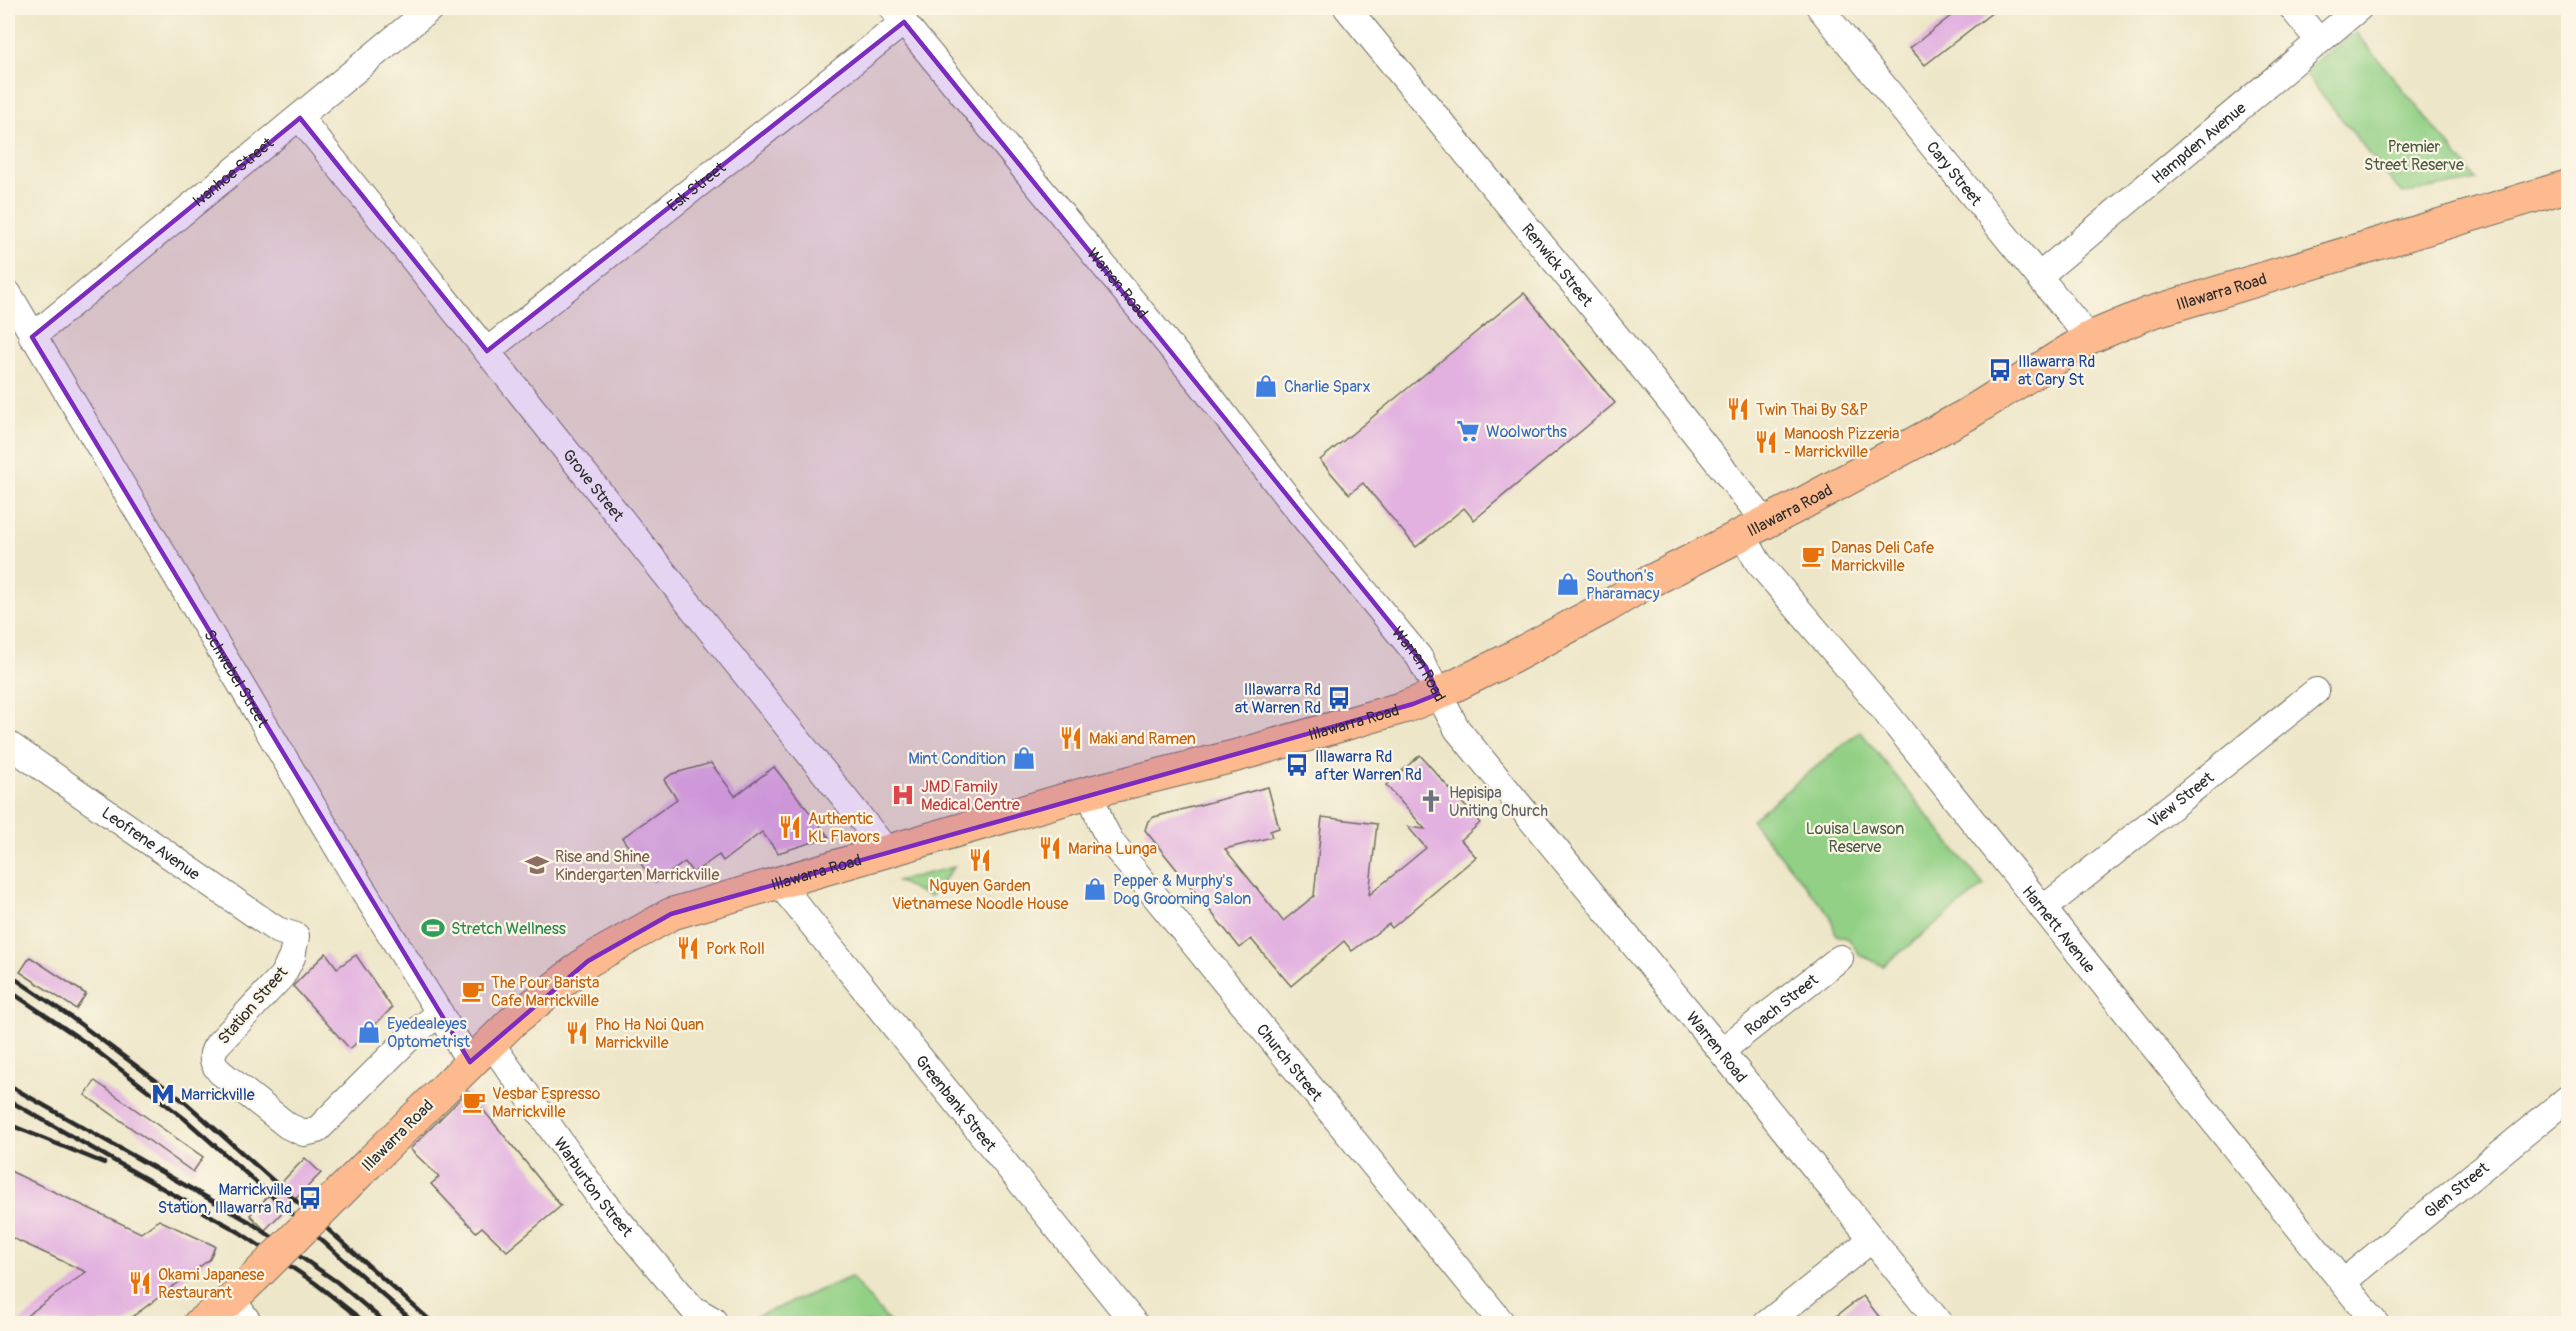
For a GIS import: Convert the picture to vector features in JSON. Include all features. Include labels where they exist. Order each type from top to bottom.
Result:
[{"type":"main road","name":"Illawarra Road","points":[[199,1323],[241,1311],[254,1278],[480,1052],[588,961],[646,926],[671,914],[1090,792],[1239,755],[1405,706],[1438,694],[1511,658],[1641,586],[1966,415],[2089,338],[2149,313],[2568,186]]},
{"type":"street","name":"Ivanhoe Street","points":[[32,337],[431,8]]},
{"type":"street","name":"Renwick Street","points":[[1347,8],[1660,389],[1754,528]]},
{"type":"street","name":"Cary Street","points":[[1820,8],[2089,338]]},
{"type":"street","points":[[2292,8],[2319,41]]},
{"type":"street","name":"Hampden Avenue","points":[[2039,276],[2359,8]]},
{"type":"street","name":"Esk Street","points":[[487,351],[898,15]]},
{"type":"street","name":"Warren Road","points":[[898,15],[1201,384],[1287,496],[1419,657],[1457,729],[1940,1323]]},
{"type":"street","name":"Grove Street","points":[[300,118],[887,851]]},
{"type":"street","name":"Schwebel Street","points":[[8,293],[32,337],[352,872],[440,1013],[480,1052]]},
{"type":"street","name":"Harnett Avenue","points":[[1754,528],[1758,562],[1884,710],[2376,1323]]},
{"type":"street","name":"View Street","points":[[2043,909],[2316,691]]},
{"type":"street","name":"Leofrene Avenue","points":[[8,744],[277,930],[296,936]]},
{"type":"street","name":"Church Street","points":[[1090,792],[1101,823],[1111,842],[1503,1323]]},
{"type":"street","name":"Greenbank Street","points":[[778,882],[1135,1323]]},
{"type":"street","name":"Station Street","points":[[296,936],[292,957],[282,976],[218,1044],[212,1056],[220,1072],[296,1131],[311,1132],[322,1126],[414,1033],[440,1013]]},
{"type":"street","name":"Roach Street","points":[[1721,1052],[1840,958]]},
{"type":"street","name":"Warburton Street","points":[[480,1052],[692,1308],[712,1320]]},
{"type":"street","name":"Glen Street","points":[[2343,1282],[2568,1098]]},
{"type":"street","points":[[1766,1323],[1872,1239]]},
{"type":"highlighted area","points":[[904,22],[1426,667],[1438,694],[1413,704],[671,914],[588,961],[470,1062],[32,337],[300,118],[487,351]]},
{"type":"green space","name":"Premier Street Reserve","points":[[2356,32],[2477,180],[2402,194],[2303,71]]},
{"type":"green space","name":"Louisa Lawson Reserve","points":[[1860,731],[1984,886],[1883,966],[1859,954],[1849,939],[1836,935],[1830,915],[1751,820]]},
{"type":"green space","points":[[954,867],[930,897],[897,881]]},
{"type":"green space","points":[[851,1277],[890,1323],[741,1323]]},
{"type":"building","points":[[1961,8],[1998,8],[1925,65],[1910,48]]},
{"type":"building","name":"Woolworths","points":[[1524,293],[1615,403],[1474,520],[1464,508],[1416,547],[1363,483],[1349,494],[1320,460]]},
{"type":"building","points":[[1420,755],[1480,823],[1461,840],[1476,857],[1392,928],[1389,924],[1352,951],[1344,941],[1291,986],[1251,939],[1240,948],[1145,830],[1148,821],[1154,817],[1268,787],[1279,828],[1270,831],[1272,837],[1225,849],[1283,921],[1314,896],[1322,817],[1377,824],[1369,895],[1426,848],[1408,827],[1425,829],[1386,785]]},
{"type":"building","points":[[711,763],[735,796],[774,767],[829,837],[778,853],[762,832],[723,861],[719,855],[693,873],[685,862],[655,883],[622,838],[677,799],[664,780],[672,774]]},
{"type":"building","points":[[326,953],[337,968],[356,955],[392,1008],[350,1049],[293,986]]},
{"type":"building","points":[[30,957],[86,994],[76,1009],[20,972]]},
{"type":"building","points":[[95,1081],[203,1157],[193,1172],[85,1095]]},
{"type":"building","points":[[468,1091],[561,1206],[507,1251],[482,1227],[476,1232],[431,1184],[439,1177],[410,1149]]},
{"type":"building","points":[[305,1158],[321,1173],[265,1230],[250,1215]]},
{"type":"building","points":[[8,1170],[141,1233],[159,1220],[215,1246],[210,1259],[124,1323],[17,1323],[86,1272],[8,1236]]},
{"type":"building","points":[[1863,1296],[1884,1323],[1827,1323]]},
{"type":"railway","points":[[8,974],[68,1015],[186,1103],[434,1324]]},
{"type":"railway","points":[[8,990],[85,1042],[185,1119],[416,1324]]},
{"type":"railway","points":[[8,1085],[250,1222],[337,1282],[387,1324]]},
{"type":"railway","points":[[8,1100],[239,1232],[315,1283],[367,1324]]},
{"type":"railway","points":[[8,1124],[104,1163]]},
{"type":"place","name":"Illawarra Rd at Cary St","points":[[2000,370]]},
{"type":"place","name":"Charlie Sparx","points":[[1266,386]]},
{"type":"place","name":"Twin Thai By S&P","points":[[1738,409]]},
{"type":"place","name":"Woolworths","points":[[1468,431]]},
{"type":"place","name":"Manoosh Pizzeria - Marrickville","points":[[1766,442]]},
{"type":"place","name":"Danas Deli Cafe Marrickville","points":[[1813,556]]},
{"type":"place","name":"Southon's Pharamacy","points":[[1568,584]]},
{"type":"place","name":"Illawarra Rd at Warren Rd","points":[[1339,698]]},
{"type":"place","name":"Maki and Ramen","points":[[1071,738]]},
{"type":"place","name":"Mint Condition","points":[[1024,758]]},
{"type":"place","name":"Illawarra Rd after Warren Rd","points":[[1297,765]]},
{"type":"place","name":"JMD Family Medical Centre","points":[[903,795]]},
{"type":"place","name":"Hepisipa Uniting Church","points":[[1431,801]]},
{"type":"place","name":"Authentic KL Flavors","points":[[790,827]]},
{"type":"place","name":"Marina Lunga","points":[[1050,848]]},
{"type":"place","name":"Nguyen Garden Vietnamese Noodle House","points":[[980,860]]},
{"type":"place","name":"Rise and Shine Kindergarten Marrickville","points":[[537,865]]},
{"type":"place","name":"Pepper & Murphy's Dog Grooming Salon","points":[[1095,889]]},
{"type":"place","name":"Stretch Wellness","points":[[433,928]]},
{"type":"place","name":"Pork Roll","points":[[688,948]]},
{"type":"place","name":"The Pour Barista Cafe Marrickville","points":[[473,991]]},
{"type":"place","name":"Eyedealeyes Optometrist","points":[[369,1032]]},
{"type":"place","name":"Pho Ha Noi Quan Marrickville","points":[[577,1033]]},
{"type":"place","name":"Marrickville","points":[[163,1094]]},
{"type":"place","name":"Vesbar Espresso Marrickville","points":[[474,1102]]},
{"type":"place","name":"Marrickville Station, Illawarra Rd","points":[[310,1198]]},
{"type":"place","name":"Okami Japanese Restaurant","points":[[140,1283]]}]
